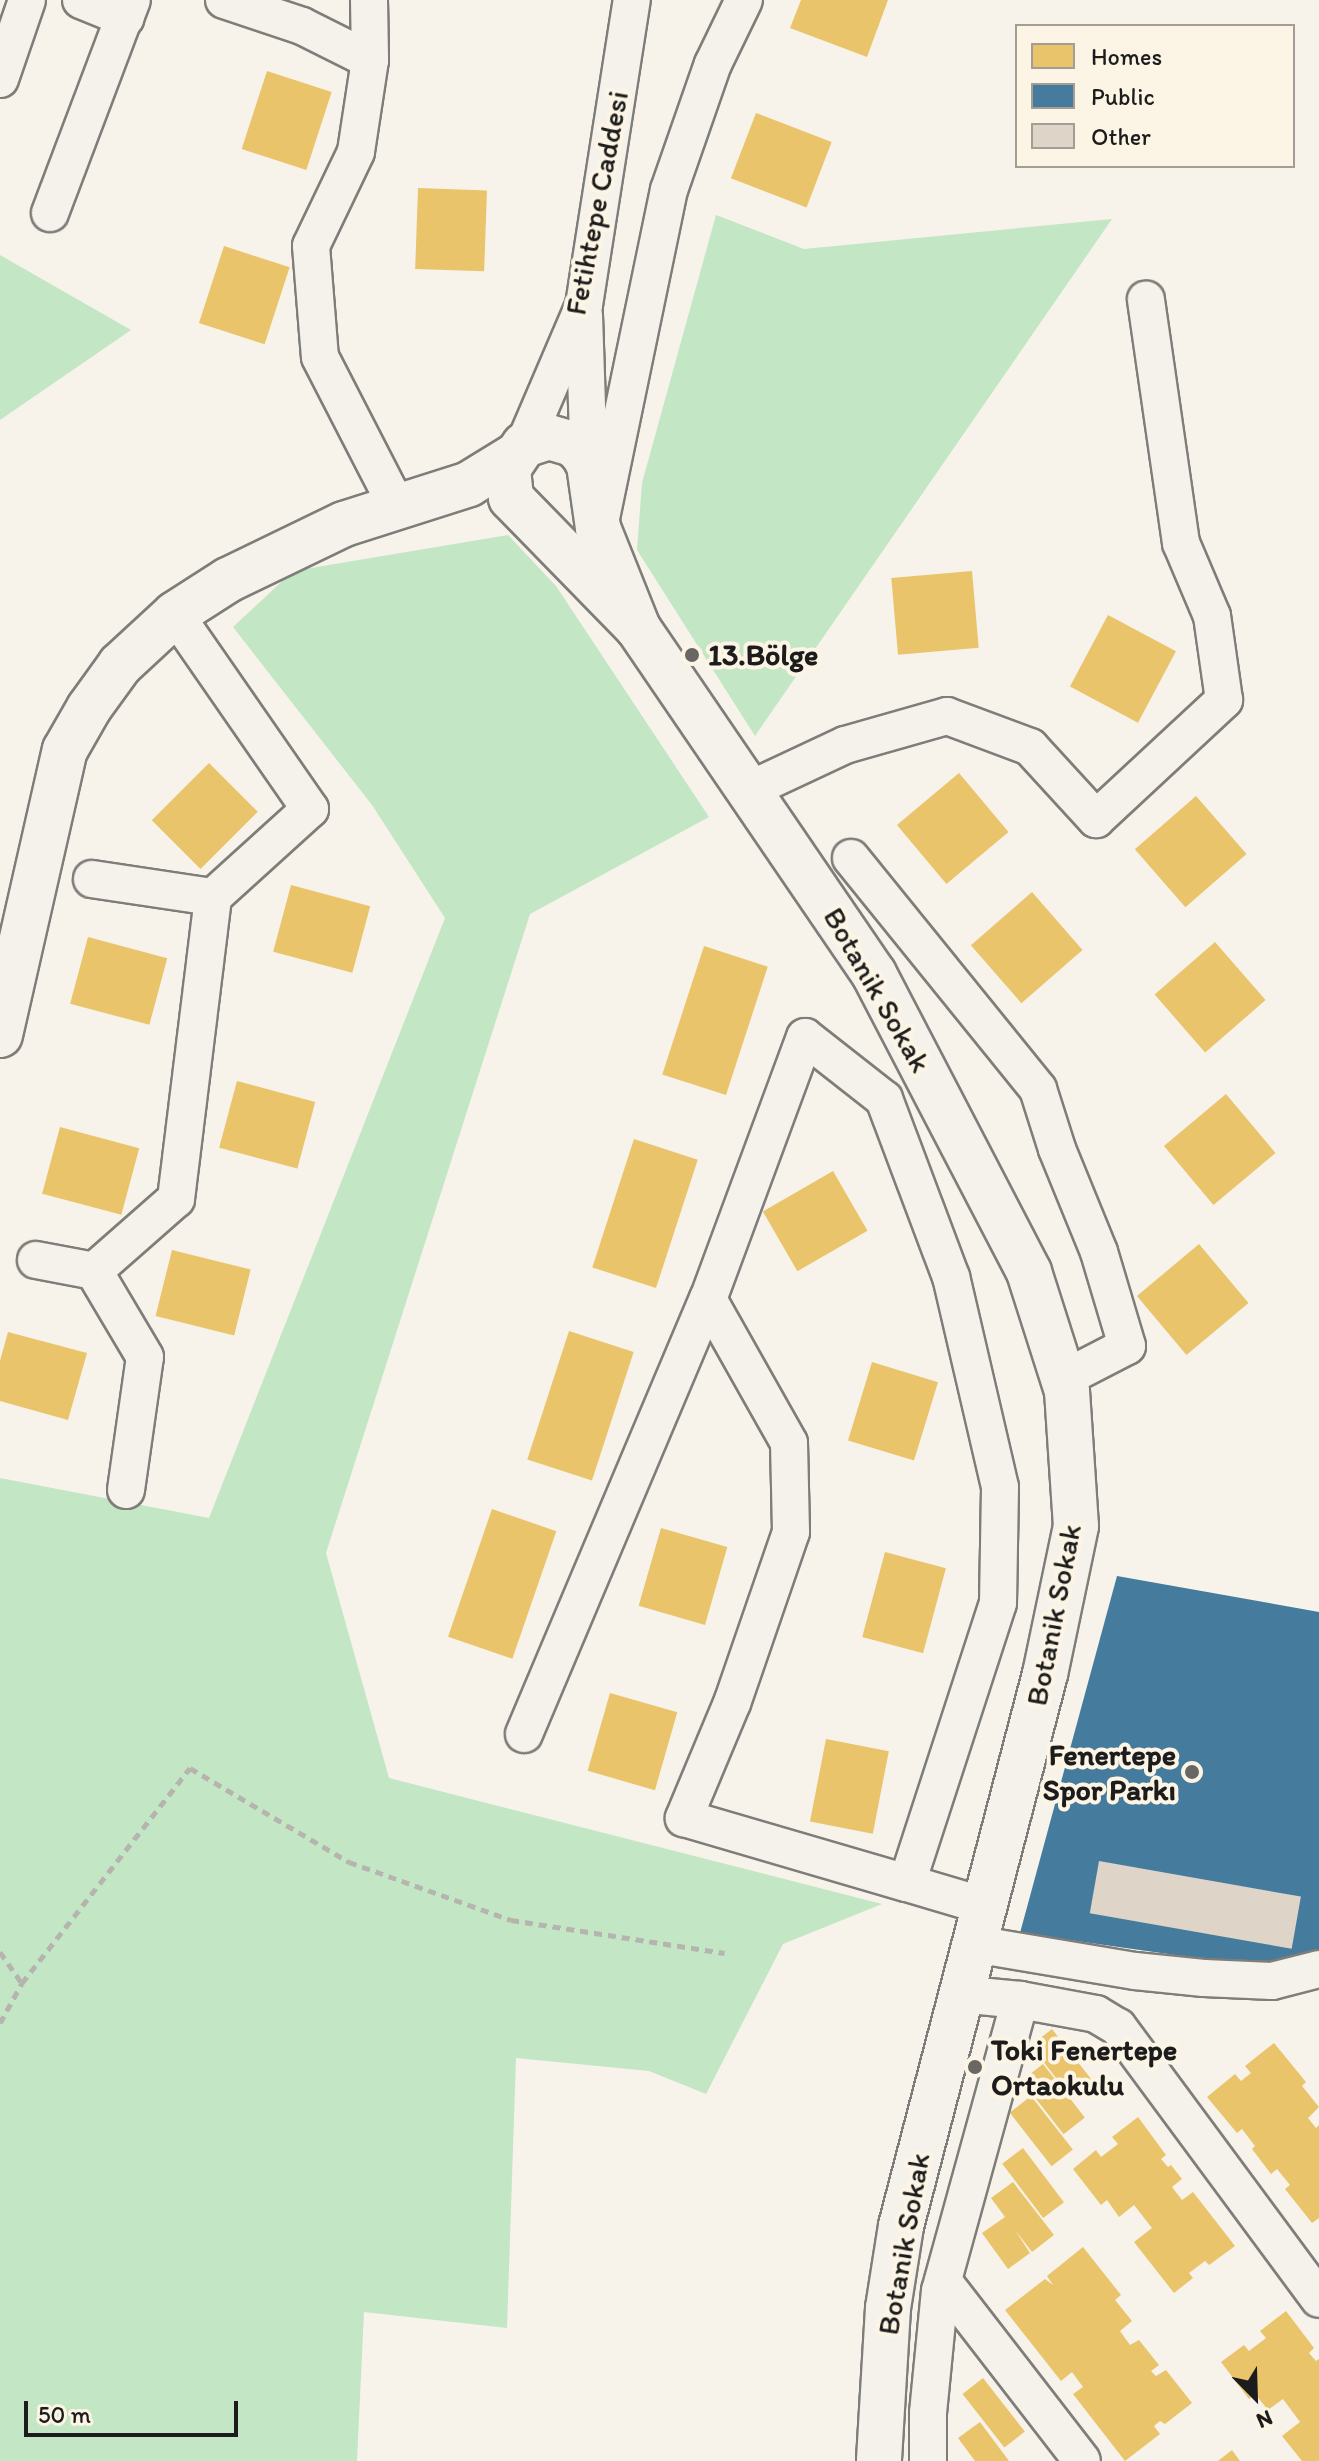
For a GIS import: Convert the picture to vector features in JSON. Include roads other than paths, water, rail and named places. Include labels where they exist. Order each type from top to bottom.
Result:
[{"type":"main road","points":[[0,1035],[65,750],[89,708],[120,665],[175,614],[228,580],[344,524],[469,484],[518,451],[549,437],[573,444],[590,472],[598,528],[638,628]]},
{"type":"main road","points":[[518,451],[507,484],[526,514],[638,628]]},
{"type":"main road","points":[[397,507],[471,501],[545,521],[572,514],[583,504],[590,472]]},
{"type":"main road","name":"Botanik Sokak","points":[[638,628],[874,974],[1029,1272],[1067,1391],[1076,1526],[1045,1674],[901,2226],[888,2308],[879,2461]]},
{"type":"street","points":[[0,79],[27,0]]},
{"type":"street","points":[[50,213],[128,8],[81,0]]},
{"type":"street","points":[[224,0],[302,26],[370,60]]},
{"type":"street","points":[[369,0],[370,60],[356,152],[311,246],[320,357],[397,507]]},
{"type":"street","name":"Fetihtepe Caddesi","points":[[518,451],[584,305],[632,0]]},
{"type":"street","points":[[598,528],[629,396],[646,289],[669,190],[713,64],[744,0]]},
{"type":"street","points":[[749,790],[845,745],[947,716],[1030,747],[1096,819],[1224,700],[1212,616],[1181,543],[1146,300]]},
{"type":"street","points":[[584,305],[590,472]]},
{"type":"street","points":[[94,1271],[176,1199],[213,897],[310,809],[175,614]]},
{"type":"street","points":[[851,858],[1038,1089],[1057,1149],[1099,1252],[1127,1346],[1063,1379]]},
{"type":"street","points":[[92,879],[213,897]]},
{"type":"street","points":[[524,1734],[708,1299],[805,1037],[884,1099],[951,1277],[1000,1487],[998,1603],[907,1883]]},
{"type":"street","points":[[36,1260],[94,1271],[145,1357],[126,1490]]},
{"type":"street","points":[[708,1299],[789,1443],[791,1532],[732,1703],[684,1818],[907,1883],[979,1925],[1135,1971],[1272,1981],[1319,1969]]},
{"type":"street","points":[[960,1994],[1020,2000],[1096,2014],[1118,2027],[1319,2299]]},
{"type":"street","points":[[928,2461],[928,2413],[943,2281],[1020,2000]]},
{"type":"street","points":[[943,2281],[1082,2461]]},
{"type":"place","name":"13.Bölge","points":[[692,655]]},
{"type":"place","name":"Fenertepe Spor Parkı","points":[[1192,1772]]},
{"type":"place","name":"Toki Fenertepe Ortaokulu","points":[[975,2067]]}]
